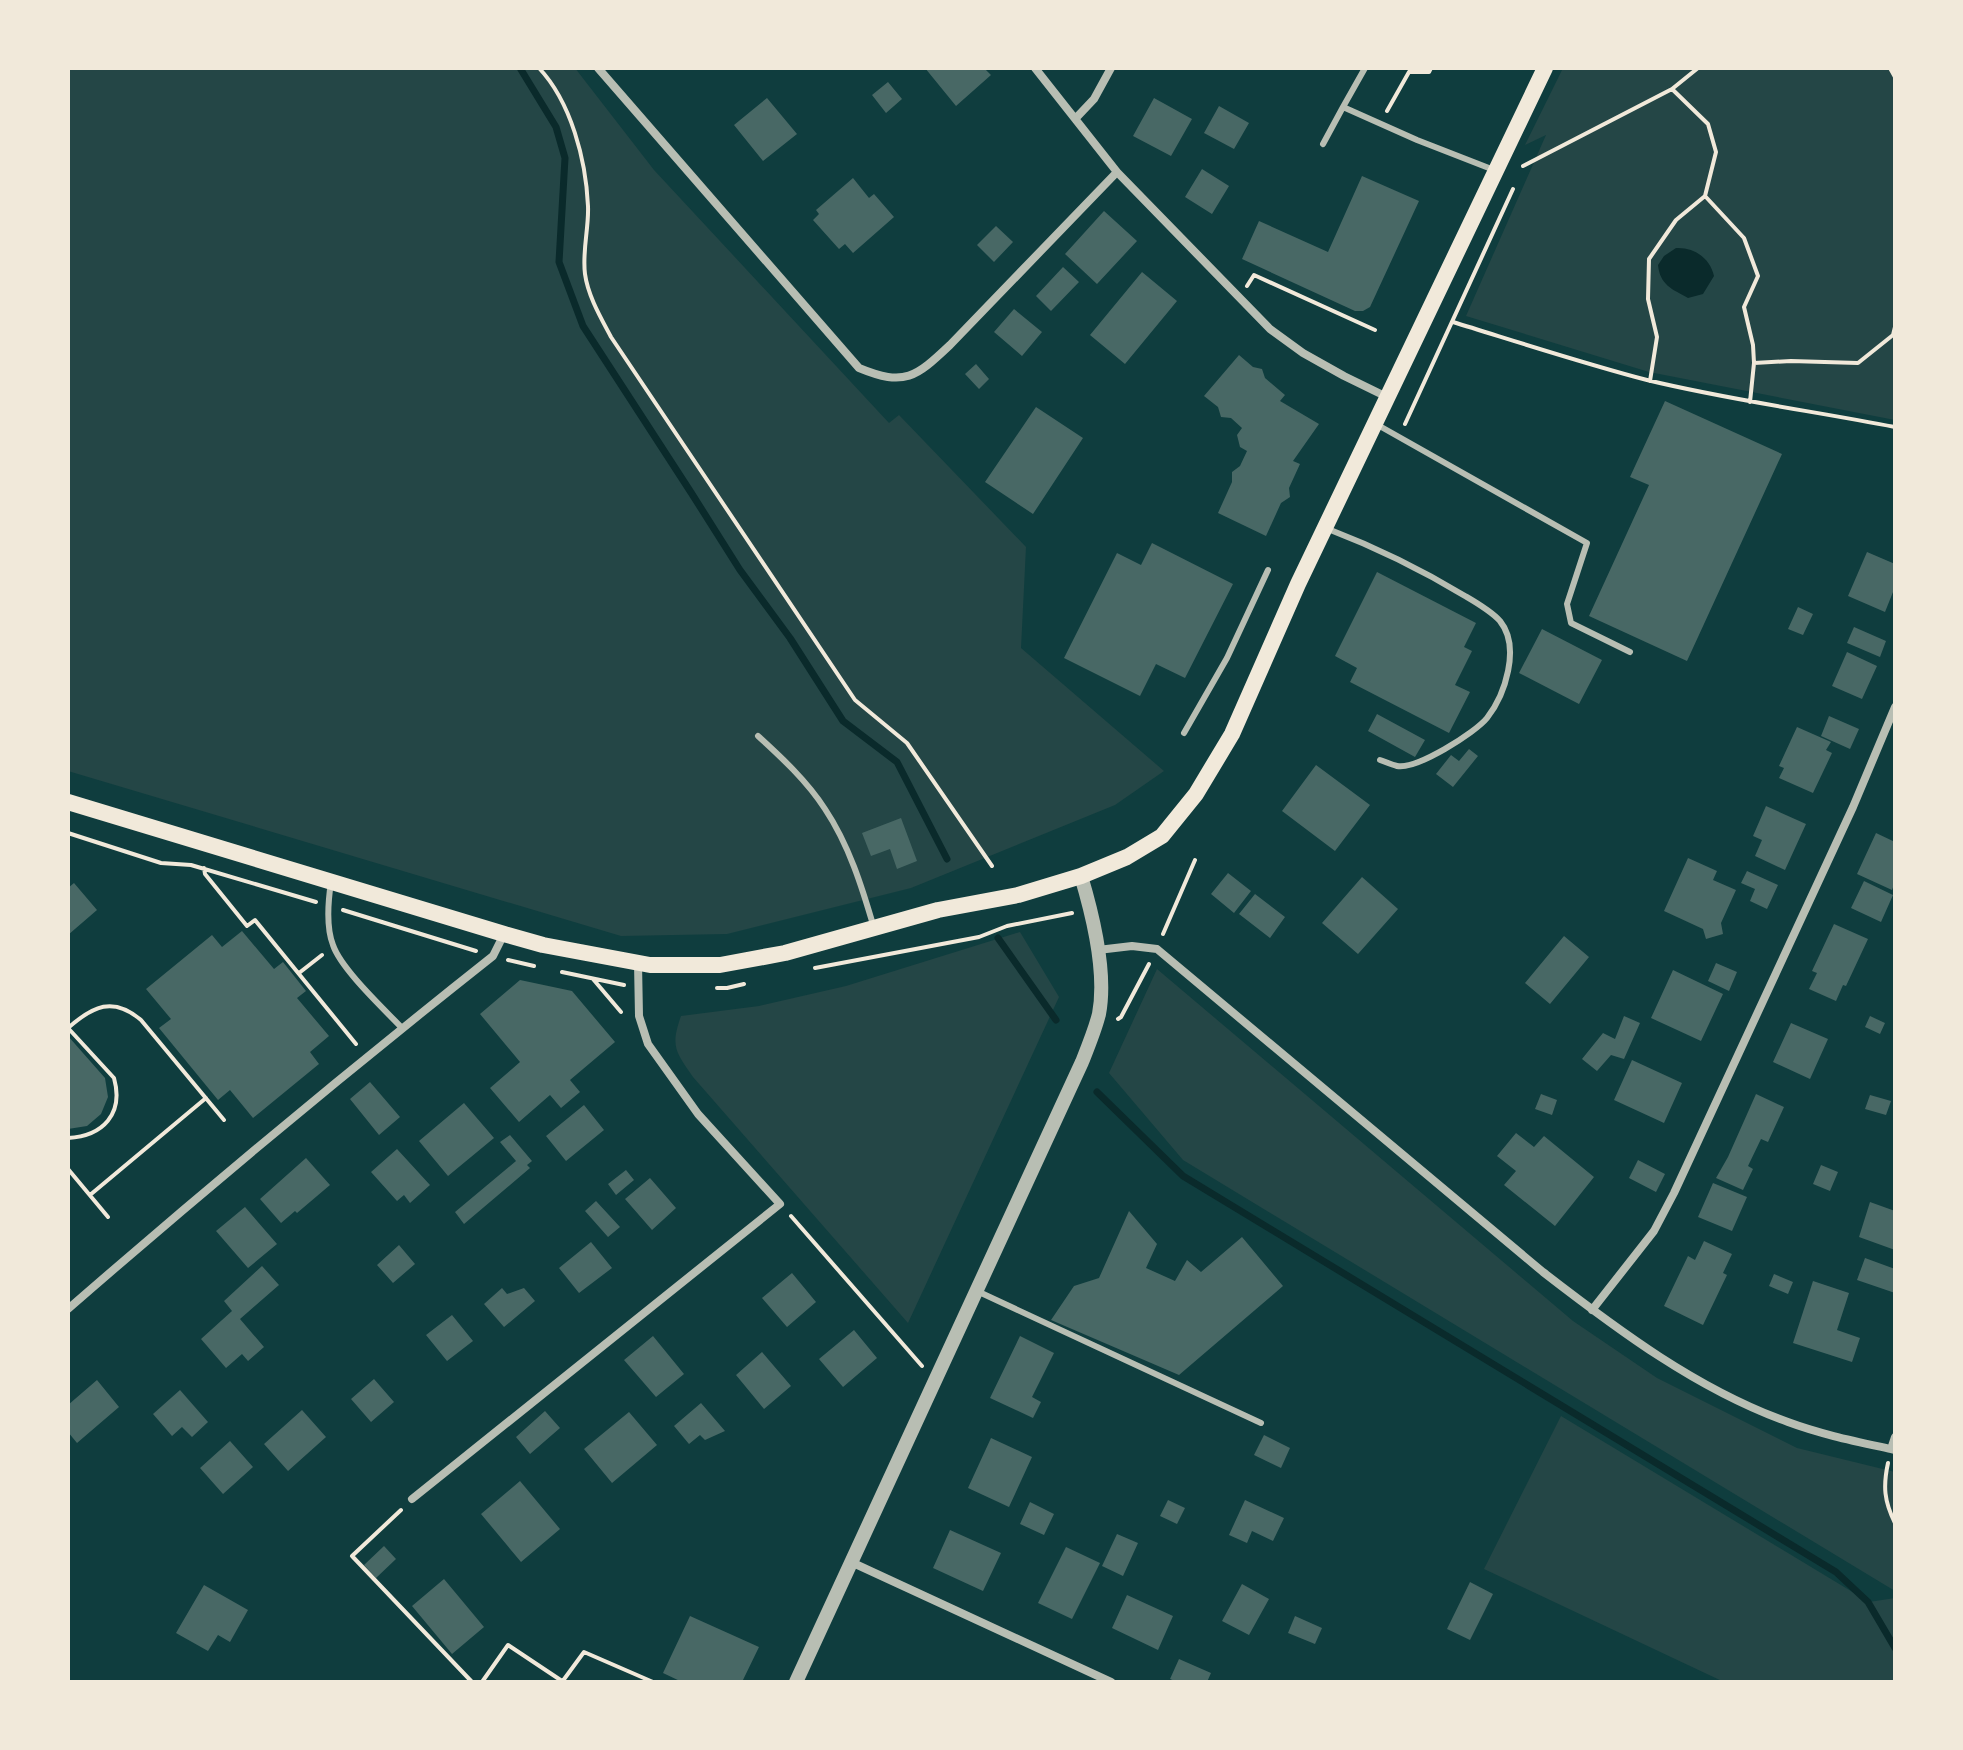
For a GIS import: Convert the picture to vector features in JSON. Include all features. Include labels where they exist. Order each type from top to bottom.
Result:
[{"type":"main road","points":[[68,802],[543,945],[650,965],[720,965],[785,953],[938,910],[1018,895],[1081,876],[1127,857],[1162,836],[1196,794],[1232,734],[1298,584],[1545,68]]},
{"type":"street","points":[[598,68],[859,368],[881,377],[906,378],[926,368],[1117,172]]},
{"type":"street","points":[[1035,68],[1117,172],[1270,329],[1303,353],[1388,397]]},
{"type":"street","points":[[1076,118],[1094,99],[1111,68]]},
{"type":"street","points":[[1592,1310],[1654,1231],[1674,1193],[1853,807],[1895,707]]},
{"type":"street","points":[[796,1682],[1082,1062],[1094,1029],[1101,992],[1098,950],[1081,876]]},
{"type":"street","points":[[68,1309],[251,1153],[493,956],[504,934]]},
{"type":"street","points":[[1098,950],[1132,946],[1157,949],[1543,1272],[1636,1341],[1703,1383],[1786,1422],[1825,1434],[1893,1449],[1895,1437]]},
{"type":"street","points":[[412,1499],[780,1204],[698,1114],[648,1044],[639,1016],[638,963]]},
{"type":"street","points":[[851,1562],[1111,1682]]},
{"type":"lane","points":[[1323,144],[1365,68]]},
{"type":"lane","points":[[1343,107],[1495,170]]},
{"type":"lane","points":[[1376,424],[1587,543],[1567,604],[1571,623],[1630,652]]},
{"type":"lane","points":[[1325,528],[1351,537],[1443,582],[1501,622],[1510,643],[1499,698],[1485,721],[1416,764],[1399,767],[1380,760]]},
{"type":"lane","points":[[1184,733],[1227,658],[1268,570]]},
{"type":"lane","points":[[758,736],[789,764],[825,808],[851,857],[874,928]]},
{"type":"lane","points":[[331,882],[327,905],[333,946],[347,968],[402,1028]]},
{"type":"lane","points":[[975,1291],[1261,1423]]},
{"type":"path","points":[[539,68],[560,96],[580,149],[588,207],[585,275],[611,337],[855,700],[907,743],[992,866]]},
{"type":"path","points":[[1380,124],[1407,70],[1429,72],[1431,68]]},
{"type":"path","points":[[1523,166],[1672,89],[1698,68]]},
{"type":"path","points":[[1890,68],[1895,77]]},
{"type":"path","points":[[1650,381],[1657,337],[1648,299],[1649,259],[1676,220],[1705,196],[1716,152],[1708,124],[1672,89]]},
{"type":"path","points":[[1399,436],[1517,180]]},
{"type":"path","points":[[1705,196],[1744,238],[1758,276],[1744,307],[1753,345],[1750,402]]},
{"type":"path","points":[[1240,298],[1254,275],[1375,330]]},
{"type":"path","points":[[1453,322],[1650,381],[1895,427]]},
{"type":"path","points":[[1754,363],[1858,363],[1893,335],[1895,327]]},
{"type":"path","points":[[68,833],[161,863],[204,868],[493,956]]},
{"type":"path","points":[[1094,1029],[1121,1017],[1157,949],[1195,860]]},
{"type":"path","points":[[204,868],[205,874],[247,926],[255,920],[367,1057]]},
{"type":"path","points":[[979,937],[1007,926],[1091,910]]},
{"type":"path","points":[[299,973],[333,946]]},
{"type":"path","points":[[68,1138],[89,1135],[98,1130],[114,1110],[117,1088],[114,1078],[68,1028],[92,1009],[105,1006],[120,1007],[141,1020],[224,1120]]},
{"type":"path","points":[[90,1195],[206,1098]]},
{"type":"path","points":[[68,1169],[108,1217]]},
{"type":"path","points":[[780,1204],[920,1364],[938,1375]]},
{"type":"path","points":[[1893,1449],[1884,1483],[1895,1523]]},
{"type":"path","points":[[412,1499],[352,1556],[472,1682]]},
{"type":"path","points":[[482,1682],[508,1645],[562,1682],[584,1652],[653,1682]]},
{"type":"shaded area","points":[[68,68],[575,68],[654,170],[889,423],[899,415],[1026,547],[1021,648],[1164,771],[1115,805],[911,888],[727,934],[621,936],[68,771]]},
{"type":"shaded area","points":[[1563,68],[1895,68],[1895,420],[1649,372],[1466,316],[1546,135],[1525,145]]},
{"type":"shaded area","points":[[1676,248],[1695,252],[1709,264],[1714,276],[1703,294],[1688,298],[1668,286],[1661,277],[1658,265],[1664,256]]},
{"type":"shaded area","points":[[1020,932],[1059,997],[908,1323],[693,1077],[676,1049],[678,1026],[681,1016],[759,1006],[846,986]]},
{"type":"shaded area","points":[[1157,969],[1573,1321],[1657,1378],[1797,1448],[1895,1472],[1895,1591],[1183,1160],[1109,1073]]},
{"type":"shaded area","points":[[1561,1416],[1869,1602],[1895,1598],[1895,1682],[1724,1682],[1484,1569]]},
{"type":"building","points":[[925,68],[984,68],[991,75],[956,106]]},
{"type":"building","points":[[888,82],[902,99],[886,113],[872,95]]},
{"type":"building","points":[[767,98],[797,134],[763,161],[734,125]]},
{"type":"building","points":[[1154,98],[1192,119],[1171,156],[1133,136]]},
{"type":"building","points":[[1219,106],[1249,123],[1234,149],[1204,133]]},
{"type":"building","points":[[1202,169],[1229,186],[1212,214],[1185,197]]},
{"type":"building","points":[[1362,176],[1419,201],[1370,307],[1355,311],[1242,259],[1259,221],[1328,252]]},
{"type":"building","points":[[853,178],[869,198],[874,194],[894,217],[853,253],[845,244],[839,249],[813,220],[819,214],[816,210]]},
{"type":"building","points":[[1104,211],[1137,241],[1097,284],[1065,254]]},
{"type":"building","points":[[996,226],[1013,242],[994,262],[977,245]]},
{"type":"building","points":[[1063,267],[1079,282],[1051,311],[1036,296]]},
{"type":"building","points":[[1142,272],[1177,301],[1125,364],[1090,335]]},
{"type":"building","points":[[1014,309],[1042,332],[1022,356],[994,332]]},
{"type":"building","points":[[1239,355],[1253,367],[1262,369],[1265,378],[1285,395],[1280,401],[1319,424],[1293,461],[1300,464],[1289,488],[1290,497],[1281,503],[1266,536],[1218,513],[1232,482],[1232,472],[1240,466],[1247,451],[1240,447],[1237,435],[1242,428],[1231,418],[1221,417],[1218,407],[1204,396]]},
{"type":"building","points":[[976,364],[989,379],[979,389],[965,374]]},
{"type":"building","points":[[1665,401],[1782,454],[1687,661],[1589,616],[1649,485],[1630,477]]},
{"type":"building","points":[[1036,407],[1083,438],[1033,514],[985,482]]},
{"type":"building","points":[[1152,543],[1233,584],[1185,678],[1156,664],[1140,696],[1064,658],[1117,553],[1141,565]]},
{"type":"building","points":[[1867,552],[1895,564],[1895,587],[1885,612],[1848,596]]},
{"type":"building","points":[[1377,572],[1476,623],[1464,647],[1472,651],[1455,685],[1470,692],[1449,733],[1350,682],[1357,668],[1335,656]]},
{"type":"building","points":[[1798,607],[1813,614],[1803,635],[1788,629]]},
{"type":"building","points":[[1854,627],[1886,641],[1880,657],[1847,643]]},
{"type":"building","points":[[1542,629],[1602,660],[1579,704],[1519,673]]},
{"type":"building","points":[[1847,652],[1877,666],[1862,699],[1832,686]]},
{"type":"building","points":[[1377,714],[1425,740],[1415,757],[1368,731]]},
{"type":"building","points":[[1829,716],[1859,729],[1850,749],[1821,736]]},
{"type":"building","points":[[1797,727],[1831,742],[1826,750],[1832,753],[1813,793],[1779,778],[1784,768],[1779,766]]},
{"type":"building","points":[[1469,749],[1478,756],[1453,787],[1436,774],[1451,755],[1459,761]]},
{"type":"building","points":[[1316,765],[1370,805],[1335,851],[1282,811]]},
{"type":"building","points":[[1766,806],[1806,824],[1785,870],[1755,856],[1762,840],[1753,836]]},
{"type":"building","points":[[901,818],[917,861],[897,869],[890,849],[871,856],[862,833]]},
{"type":"building","points":[[1876,833],[1895,842],[1895,882],[1892,890],[1857,874]]},
{"type":"building","points":[[1688,858],[1717,871],[1713,880],[1736,890],[1721,923],[1723,934],[1706,939],[1703,929],[1664,911]]},
{"type":"building","points":[[1747,871],[1778,885],[1767,909],[1750,901],[1755,889],[1741,883]]},
{"type":"building","points":[[1228,873],[1251,891],[1234,913],[1211,894]]},
{"type":"building","points":[[1362,877],[1398,909],[1358,954],[1322,923]]},
{"type":"building","points":[[1864,881],[1893,895],[1881,922],[1851,908]]},
{"type":"building","points":[[74,883],[97,910],[68,935],[68,888]]},
{"type":"building","points":[[1255,894],[1285,917],[1270,938],[1239,914]]},
{"type":"building","points":[[1834,924],[1868,939],[1836,1001],[1809,989],[1817,973],[1812,971]]},
{"type":"building","points":[[242,931],[274,969],[283,962],[306,991],[297,998],[329,1036],[310,1052],[319,1064],[253,1118],[230,1090],[218,1100],[159,1028],[171,1019],[146,989],[212,935],[222,947]]},
{"type":"building","points":[[1564,936],[1589,957],[1550,1004],[1525,983]]},
{"type":"building","points":[[1716,963],[1737,972],[1729,991],[1708,981]]},
{"type":"building","points":[[1673,970],[1723,994],[1701,1041],[1651,1018]]},
{"type":"building","points":[[520,980],[572,991],[615,1042],[570,1080],[580,1092],[561,1108],[550,1095],[519,1122],[490,1088],[520,1062],[480,1014]]},
{"type":"building","points":[[1624,1016],[1640,1023],[1624,1059],[1611,1055],[1597,1071],[1582,1059],[1603,1033],[1615,1039]]},
{"type":"building","points":[[1870,1016],[1885,1023],[1880,1034],[1865,1027]]},
{"type":"building","points":[[1791,1023],[1828,1039],[1810,1079],[1773,1062]]},
{"type":"building","points":[[68,1036],[105,1078],[108,1097],[101,1114],[87,1126],[68,1129]]},
{"type":"building","points":[[1632,1060],[1682,1083],[1664,1123],[1614,1100]]},
{"type":"building","points":[[370,1082],[400,1117],[379,1135],[350,1099]]},
{"type":"building","points":[[1541,1094],[1557,1100],[1552,1115],[1535,1109]]},
{"type":"building","points":[[1756,1094],[1784,1107],[1768,1142],[1761,1139],[1748,1166],[1753,1169],[1743,1190],[1716,1178]]},
{"type":"building","points":[[1870,1095],[1891,1101],[1886,1115],[1865,1109]]},
{"type":"building","points":[[464,1103],[494,1138],[448,1176],[419,1141]]},
{"type":"building","points":[[584,1105],[604,1130],[566,1161],[546,1136]]},
{"type":"building","points":[[1516,1133],[1534,1147],[1544,1136],[1594,1177],[1555,1226],[1504,1185],[1516,1171],[1497,1156]]},
{"type":"building","points":[[510,1135],[532,1161],[527,1165],[530,1168],[464,1224],[455,1212],[516,1161],[500,1142]]},
{"type":"building","points":[[397,1149],[430,1185],[410,1203],[404,1195],[397,1201],[371,1172]]},
{"type":"building","points":[[306,1158],[330,1185],[281,1223],[260,1199]]},
{"type":"building","points":[[1638,1160],[1665,1174],[1656,1192],[1629,1178]]},
{"type":"building","points":[[1821,1165],[1838,1172],[1830,1191],[1813,1184]]},
{"type":"building","points":[[626,1170],[634,1180],[616,1195],[608,1184]]},
{"type":"building","points":[[650,1178],[676,1208],[652,1230],[625,1199]]},
{"type":"building","points":[[1713,1183],[1747,1197],[1732,1231],[1698,1217]]},
{"type":"building","points":[[596,1201],[620,1227],[608,1237],[585,1211]]},
{"type":"building","points":[[1870,1202],[1895,1211],[1895,1250],[1859,1237]]},
{"type":"building","points":[[245,1207],[277,1244],[248,1268],[216,1231]]},
{"type":"building","points":[[1129,1211],[1157,1244],[1146,1268],[1175,1281],[1187,1260],[1201,1272],[1242,1237],[1283,1286],[1179,1375],[1051,1320],[1074,1286],[1099,1278]]},
{"type":"building","points":[[1704,1241],[1732,1254],[1723,1273],[1727,1275],[1703,1325],[1664,1306],[1688,1256],[1695,1260]]},
{"type":"building","points":[[591,1242],[612,1268],[579,1293],[559,1268]]},
{"type":"building","points":[[399,1245],[415,1264],[393,1283],[377,1265]]},
{"type":"building","points":[[1865,1258],[1895,1269],[1895,1293],[1857,1280]]},
{"type":"building","points":[[262,1266],[279,1285],[240,1319],[264,1347],[248,1361],[242,1354],[226,1368],[201,1339],[232,1311],[224,1301]]},
{"type":"building","points":[[792,1273],[816,1302],[787,1327],[762,1298]]},
{"type":"building","points":[[1774,1274],[1793,1282],[1788,1294],[1769,1286]]},
{"type":"building","points":[[1813,1281],[1849,1293],[1837,1330],[1860,1338],[1852,1362],[1793,1343]]},
{"type":"building","points":[[502,1288],[507,1294],[524,1288],[535,1301],[504,1327],[484,1304]]},
{"type":"building","points":[[452,1315],[473,1341],[447,1361],[426,1335]]},
{"type":"building","points":[[854,1330],[877,1358],[843,1387],[819,1359]]},
{"type":"building","points":[[653,1336],[684,1374],[656,1397],[624,1360]]},
{"type":"building","points":[[1020,1336],[1054,1353],[1032,1397],[1041,1402],[1033,1418],[990,1398]]},
{"type":"building","points":[[762,1352],[791,1386],[764,1409],[736,1375]]},
{"type":"building","points":[[374,1379],[394,1402],[371,1422],[351,1399]]},
{"type":"building","points":[[97,1380],[119,1407],[77,1443],[68,1432],[68,1405]]},
{"type":"building","points":[[180,1390],[208,1422],[192,1437],[182,1427],[172,1436],[153,1414]]},
{"type":"building","points":[[701,1403],[725,1431],[705,1440],[700,1435],[689,1444],[674,1426]]},
{"type":"building","points":[[302,1410],[326,1437],[288,1471],[264,1444]]},
{"type":"building","points":[[545,1411],[560,1428],[530,1454],[516,1437]]},
{"type":"building","points":[[629,1412],[657,1445],[612,1483],[584,1449]]},
{"type":"building","points":[[1264,1435],[1290,1448],[1281,1468],[1254,1455]]},
{"type":"building","points":[[991,1438],[1032,1457],[1009,1507],[968,1488]]},
{"type":"building","points":[[230,1441],[253,1467],[223,1494],[200,1468]]},
{"type":"building","points":[[520,1481],[560,1529],[521,1562],[481,1514]]},
{"type":"building","points":[[1168,1500],[1185,1508],[1177,1524],[1160,1516]]},
{"type":"building","points":[[1245,1500],[1284,1518],[1273,1541],[1252,1531],[1247,1543],[1229,1535]]},
{"type":"building","points":[[1030,1502],[1054,1514],[1044,1535],[1020,1524]]},
{"type":"building","points":[[950,1530],[1001,1553],[983,1591],[933,1568]]},
{"type":"building","points":[[1117,1534],[1138,1543],[1123,1576],[1102,1566]]},
{"type":"building","points":[[384,1546],[396,1559],[376,1578],[364,1565]]},
{"type":"building","points":[[1066,1547],[1100,1563],[1072,1619],[1038,1603]]},
{"type":"building","points":[[444,1579],[484,1627],[452,1654],[412,1606]]},
{"type":"building","points":[[1470,1582],[1493,1594],[1470,1640],[1447,1629]]},
{"type":"building","points":[[1242,1584],[1269,1599],[1249,1635],[1222,1621]]},
{"type":"building","points":[[204,1585],[248,1610],[230,1642],[218,1635],[208,1651],[176,1633]]},
{"type":"building","points":[[1127,1595],[1173,1616],[1158,1650],[1112,1628]]},
{"type":"building","points":[[690,1616],[759,1647],[742,1682],[682,1682],[663,1673]]},
{"type":"building","points":[[1295,1616],[1322,1628],[1315,1644],[1288,1633]]},
{"type":"building","points":[[1179,1659],[1211,1673],[1207,1682],[1177,1682],[1170,1679]]},
{"type":"waterway","points":[[520,68],[556,127],[565,158],[559,262],[583,326],[740,570],[790,638],[843,721],[897,762],[947,859]]},
{"type":"waterway","points":[[998,938],[1056,1020]]},
{"type":"waterway","points":[[1097,1092],[1183,1176],[1836,1572],[1868,1602],[1895,1648]]}]
